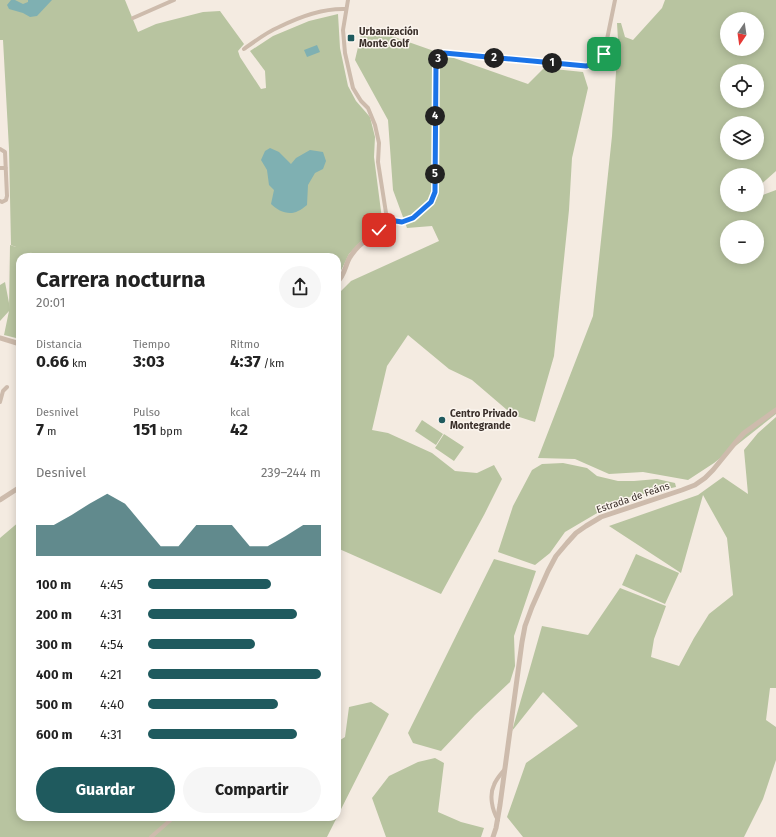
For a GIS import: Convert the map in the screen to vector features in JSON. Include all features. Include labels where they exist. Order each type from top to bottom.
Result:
[{"type":"street","points":[[133,18],[174,0]]},
{"type":"street","points":[[341,277],[350,258],[358,248],[384,224],[386,213],[378,162],[379,143],[375,125],[368,108],[361,101],[353,88],[345,53],[343,30],[348,0]]},
{"type":"street","points":[[385,218],[402,222],[413,218],[431,202],[435,192],[436,63],[439,57],[444,53],[586,66],[594,64],[601,61],[604,54],[615,0]]},
{"type":"street","points":[[244,49],[278,27],[308,15],[340,9],[346,10]]},
{"type":"street","points":[[0,149],[5,152],[8,196],[6,200],[2,202],[0,201]]},
{"type":"street","points":[[0,168],[6,168]]},
{"type":"street","points":[[0,338],[16,343]]},
{"type":"street","points":[[0,402],[3,391],[7,387]]},
{"type":"street","name":"Estrada de Feáns","points":[[493,837],[498,820],[525,626],[532,607],[556,556],[576,533],[601,517],[695,485],[713,470],[744,433],[776,410]]},
{"type":"street","points":[[0,500],[16,490]]},
{"type":"street","name":"Estrada de Feáns","points":[[498,820],[494,813],[492,799],[493,788],[499,776],[505,769]]},
{"type":"street","points":[[151,837],[169,821]]},
{"type":"green space","points":[[0,0],[125,0],[138,32],[156,24],[203,12],[220,11],[244,44],[238,51],[240,57],[261,89],[266,88],[265,71],[250,51],[273,36],[309,21],[338,14],[340,48],[348,86],[356,101],[370,117],[375,137],[374,157],[382,219],[374,231],[364,238],[349,254],[341,271],[341,253],[16,253],[16,338],[4,335],[9,311],[10,245],[16,247],[11,245],[9,149],[3,40],[0,40]]},
{"type":"green space","points":[[665,0],[776,0],[776,171],[764,182],[764,168],[720,168],[720,212],[764,212],[764,194],[776,190],[776,414],[714,463],[688,480],[643,472],[609,474],[575,459],[538,458],[593,316],[612,136],[618,40],[617,23],[621,23],[625,37],[633,40],[662,8]]},
{"type":"green space","points":[[363,26],[528,84],[544,68],[583,72],[588,88],[572,158],[569,210],[554,356],[535,422],[513,415],[472,380],[449,369],[408,335],[387,366],[372,430],[388,433],[432,453],[455,471],[477,473],[494,465],[502,479],[441,594],[341,550],[341,291],[351,281],[439,241],[432,226],[407,228],[393,190],[388,120],[355,60]]},
{"type":"green space","points":[[5,282],[9,303],[9,311],[0,321],[0,285]]},
{"type":"green space","points":[[776,417],[776,688],[770,688],[766,720],[776,727],[776,760],[763,799],[744,837],[523,837],[507,817],[526,763],[578,726],[543,692],[512,731],[542,626],[588,635],[620,588],[666,606],[654,639],[651,657],[679,666],[709,614],[733,595],[727,538],[703,495],[681,573],[609,526],[698,495],[723,477],[748,494],[744,450],[758,433]]},
{"type":"green space","points":[[422,420],[443,434],[436,445],[415,431]]},
{"type":"green space","points":[[444,434],[464,447],[454,461],[435,448]]},
{"type":"green space","points":[[563,463],[587,468],[597,476],[618,481],[657,479],[675,483],[676,487],[621,499],[565,532],[550,553],[535,565],[498,552],[513,506],[532,470],[542,464]]},
{"type":"green space","points":[[16,524],[16,821],[335,821],[327,837],[0,837],[0,538]]},
{"type":"green space","points":[[636,554],[679,573],[665,604],[622,585]]},
{"type":"green space","points":[[494,559],[536,571],[514,636],[515,666],[510,682],[475,715],[441,751],[413,743],[408,733]]},
{"type":"green space","points":[[371,702],[389,714],[341,809],[341,740],[345,737],[349,707]]},
{"type":"green space","points":[[435,758],[444,763],[438,812],[461,822],[484,828],[481,837],[386,837],[372,798],[389,776],[418,762]]},
{"type":"water","points":[[11,0],[15,0],[23,4],[28,2],[28,0],[52,0],[37,16],[30,17],[23,13],[9,9],[7,5]]},
{"type":"water","points":[[317,45],[320,52],[307,57],[304,50]]},
{"type":"water","points":[[270,148],[279,152],[291,164],[296,158],[310,150],[323,152],[326,161],[323,169],[315,173],[308,185],[307,205],[299,211],[287,213],[277,209],[271,204],[274,190],[269,185],[267,170],[261,160],[265,151]]},
{"type":"place","name":"Urbanización Monte Golf","points":[[351,38]]},
{"type":"place","name":"Centro Privado Montegrande","points":[[442,420]]},
{"type":"route","points":[[379,230],[384,224],[385,218],[402,222],[413,218],[431,202],[435,192],[436,63],[439,57],[444,53],[586,66],[601,61],[604,54]]}]
